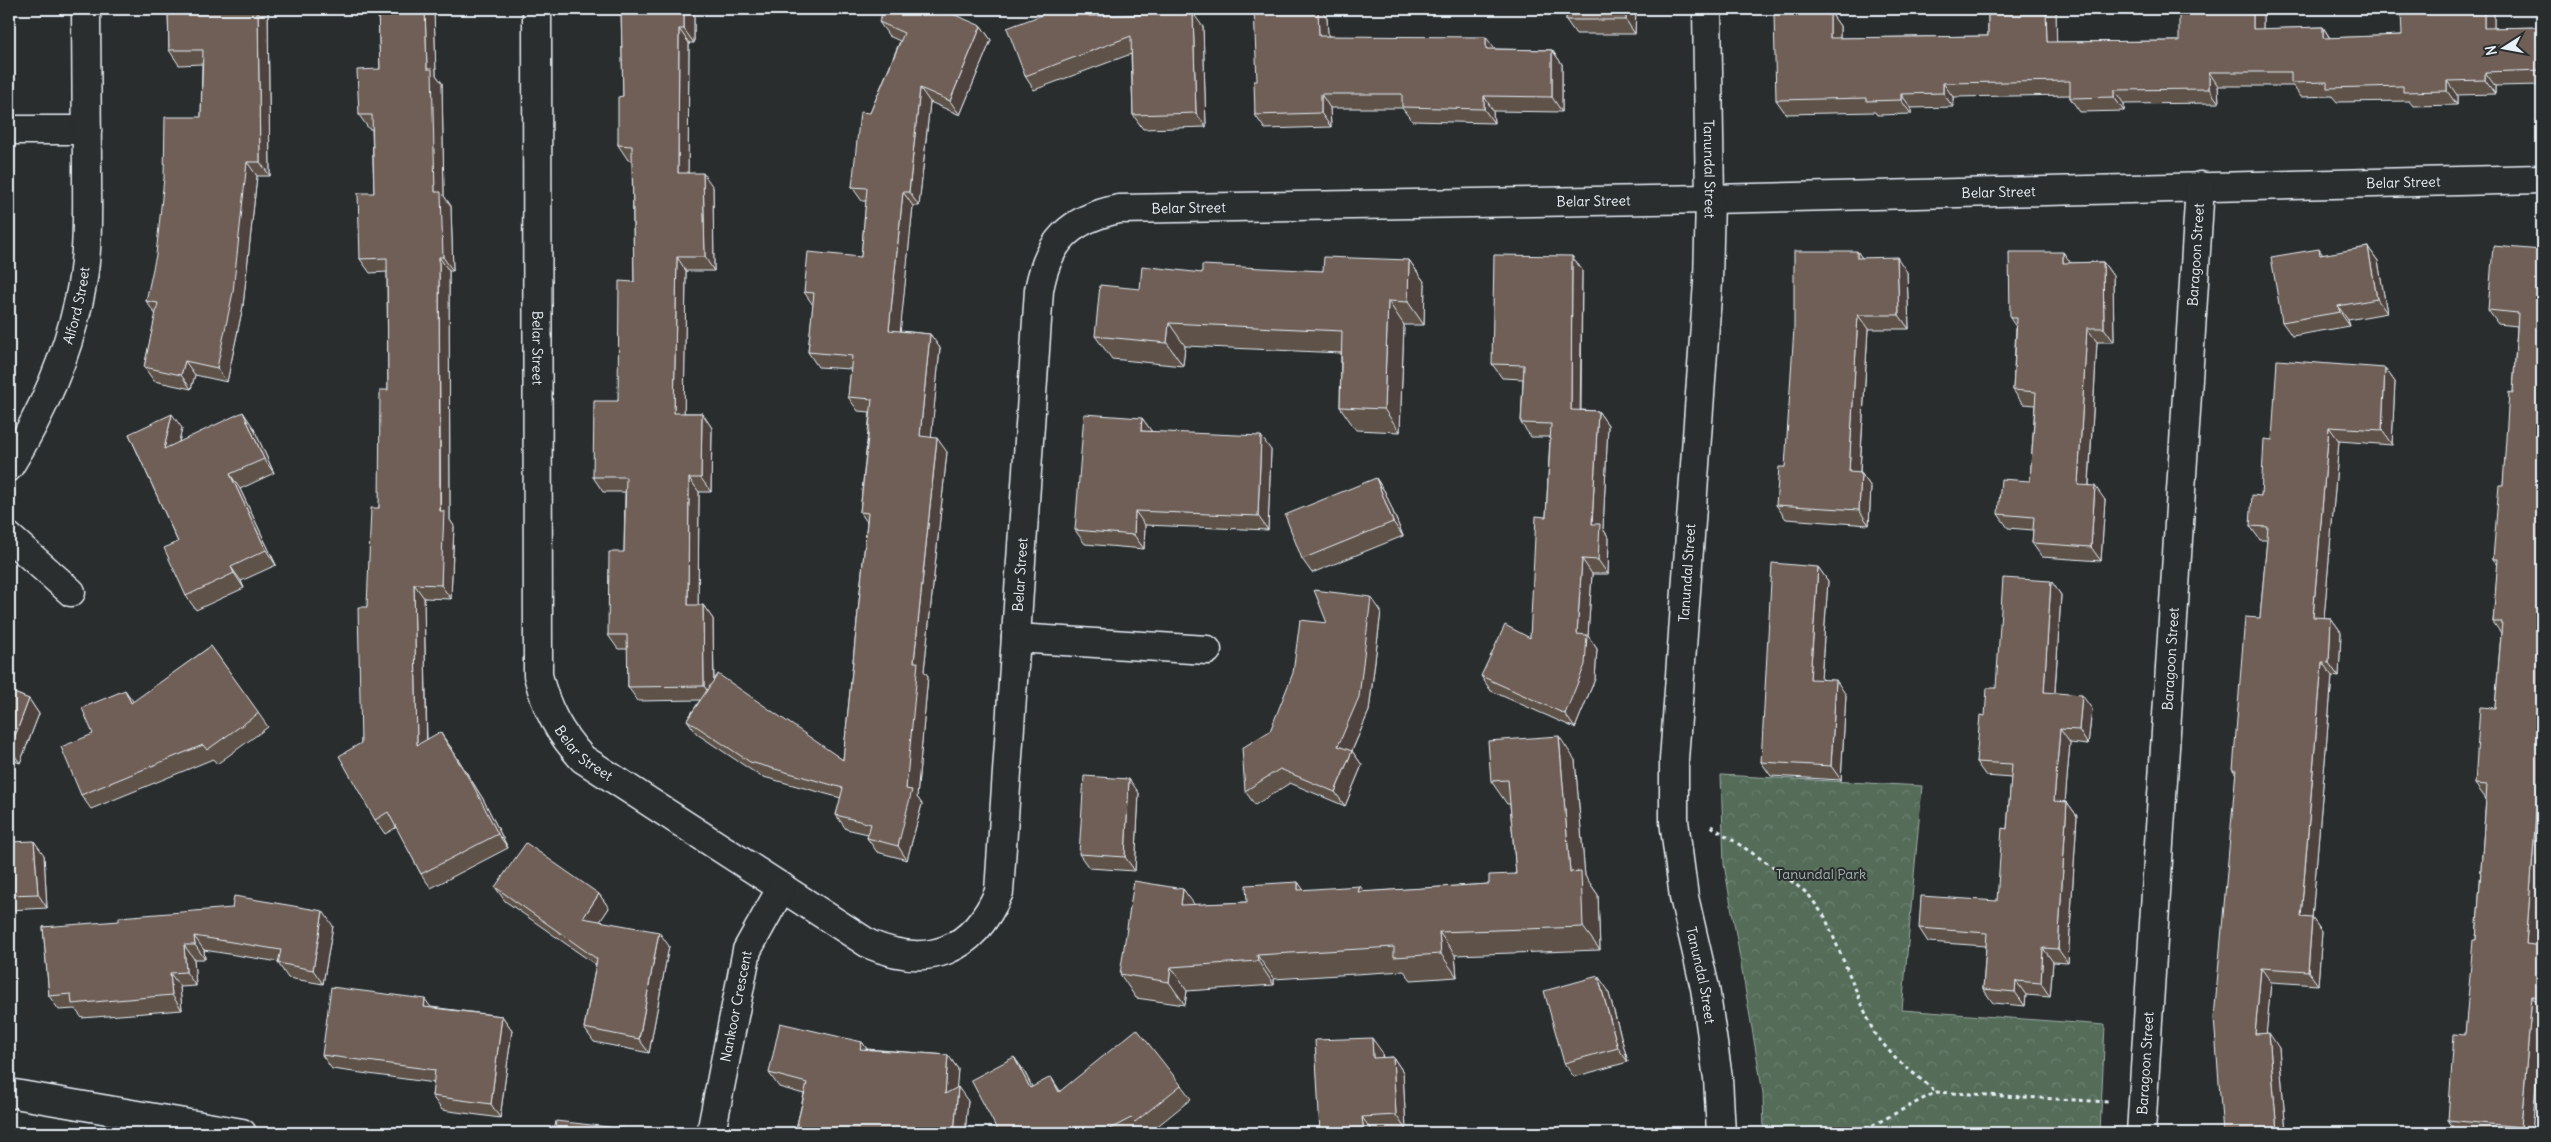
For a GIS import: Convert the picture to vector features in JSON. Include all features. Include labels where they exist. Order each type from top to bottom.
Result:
[{"type":"street","name":"Alford Street","points":[[9,467],[27,437],[49,393],[66,348],[79,299],[87,243],[86,9]]},
{"type":"street","name":"Belar Street","points":[[537,9],[538,675],[543,697],[552,718],[567,742],[584,759],[869,944],[891,953],[910,956],[934,954],[957,945],[975,931],[989,915],[999,892],[1039,290],[1043,268],[1051,249],[1063,234],[1078,222],[1099,213],[1119,209],[1710,199],[2542,179]]},
{"type":"street","name":"Tanundal Street","points":[[1706,9],[1710,199],[1708,282],[1674,760],[1674,821],[1684,896],[1705,988],[1718,1078],[1720,1133]]},
{"type":"street","points":[[9,130],[87,130]]},
{"type":"street","name":"Baragoon Street","points":[[2141,1133],[2200,186]]},
{"type":"street","points":[[9,536],[71,592]]},
{"type":"street","points":[[1016,638],[1207,650]]},
{"type":"street","name":"Nankoor Crescent","points":[[711,1133],[747,950],[782,887]]},
{"type":"street","points":[[9,1093],[242,1133]]},
{"type":"path","points":[[1674,821],[1705,822],[1769,864],[1808,894],[1825,917],[1874,1033],[1895,1058],[1936,1092]]},
{"type":"path","points":[[1858,1133],[1936,1092],[2143,1104]]},
{"type":"green space","name":"Tanundal Park","points":[[1721,775],[1922,786],[1902,1010],[2105,1025],[2100,1133],[1764,1133],[1763,1093],[1724,864]]},
{"type":"building","points":[[168,9],[258,9],[260,162],[247,162],[233,292],[217,368],[185,361],[181,375],[144,367],[158,303],[146,301],[156,255],[164,178],[165,117],[201,117],[203,50],[169,50]]},
{"type":"building","points":[[378,9],[425,9],[427,69],[432,69],[435,192],[441,192],[443,257],[439,257],[440,511],[444,511],[441,585],[414,584],[417,745],[440,732],[473,785],[498,834],[421,874],[388,812],[375,820],[339,756],[361,743],[358,607],[367,607],[371,508],[379,508],[380,390],[388,390],[387,258],[360,259],[358,193],[374,193],[372,115],[359,115],[357,70],[380,69]]},
{"type":"building","points":[[621,9],[684,9],[684,29],[679,29],[678,173],[703,173],[705,257],[677,257],[674,413],[702,413],[701,478],[689,478],[688,605],[703,605],[704,686],[628,687],[627,635],[608,635],[609,552],[624,552],[626,477],[593,477],[594,401],[618,401],[619,281],[634,282],[632,146],[618,145],[618,97],[623,96]]},
{"type":"building","points":[[884,9],[941,9],[981,26],[950,101],[920,88],[909,192],[903,192],[889,330],[930,334],[920,436],[937,438],[914,662],[918,662],[906,789],[912,790],[898,846],[867,838],[871,824],[836,815],[843,788],[750,762],[687,720],[718,674],[843,760],[868,513],[860,512],[872,399],[848,397],[852,356],[808,352],[814,293],[804,292],[808,252],[861,257],[867,188],[852,187],[860,112],[870,113],[904,33],[879,22]]},
{"type":"building","points":[[1058,9],[1086,9],[1089,16],[1193,13],[1196,113],[1133,115],[1131,36],[1025,76],[1007,28]]},
{"type":"building","points":[[1254,9],[1318,9],[1319,36],[1486,37],[1486,49],[1552,50],[1552,97],[1484,96],[1484,109],[1402,107],[1402,94],[1321,94],[1321,113],[1255,115],[1254,81],[1257,81]]},
{"type":"building","points":[[1567,9],[1626,9],[1626,20],[1566,20]]},
{"type":"building","points":[[1988,9],[2046,9],[2047,42],[2179,41],[2179,9],[2253,9],[2253,29],[2323,27],[2323,38],[2402,35],[2401,13],[2451,11],[2451,9],[2484,9],[2484,28],[2542,27],[2542,70],[2485,72],[2485,80],[2447,81],[2447,91],[2403,92],[2403,86],[2327,88],[2327,82],[2291,83],[2291,72],[2209,72],[2209,89],[2114,90],[2114,97],[2070,98],[2070,81],[1943,83],[1943,93],[1901,94],[1901,100],[1867,101],[1867,98],[1776,100],[1774,14],[1830,12],[1830,38],[1988,36]]},
{"type":"building","points":[[2493,246],[2542,250],[2542,789],[2538,789],[2526,944],[2542,946],[2542,997],[2532,996],[2521,1127],[2448,1120],[2454,1034],[2465,1035],[2473,940],[2476,940],[2487,785],[2475,784],[2480,707],[2495,708],[2502,622],[2493,622],[2498,559],[2493,559],[2499,485],[2503,485],[2509,392],[2513,393],[2518,313],[2488,310]]},
{"type":"building","points":[[2368,247],[2377,299],[2338,306],[2340,312],[2282,322],[2271,257],[2319,249],[2320,255]]},
{"type":"building","points":[[1794,251],[1857,251],[1857,258],[1897,257],[1899,315],[1858,315],[1849,472],[1861,473],[1859,510],[1776,505],[1779,467],[1785,467],[1794,328]]},
{"type":"building","points":[[2009,252],[2063,252],[2063,263],[2103,262],[2104,328],[2087,328],[2078,485],[2095,486],[2091,547],[2032,543],[2034,517],[1998,514],[2001,479],[2030,481],[2036,392],[2013,390],[2017,318],[2010,318]]},
{"type":"building","points":[[1494,255],[1572,256],[1571,410],[1598,411],[1592,524],[1600,524],[1598,560],[1582,559],[1577,634],[1587,635],[1585,665],[1565,714],[1481,676],[1505,625],[1530,638],[1536,516],[1546,517],[1551,424],[1521,423],[1524,365],[1492,364]]},
{"type":"building","points":[[1324,257],[1409,260],[1408,302],[1388,301],[1384,409],[1340,407],[1342,331],[1169,323],[1167,343],[1095,336],[1100,285],[1140,289],[1142,266],[1202,273],[1202,265],[1323,271]]},
{"type":"building","points":[[2277,360],[2385,368],[2382,430],[2329,427],[2313,617],[2331,618],[2329,663],[2322,662],[2301,917],[2312,918],[2308,971],[2261,968],[2255,1034],[2269,1033],[2277,1133],[2223,1133],[2214,1018],[2236,770],[2233,770],[2245,617],[2260,618],[2268,527],[2250,526],[2252,495],[2261,496],[2264,439],[2272,440]]},
{"type":"building","points":[[243,412],[264,459],[230,474],[266,550],[231,567],[234,573],[186,596],[164,548],[178,542],[129,434],[172,414],[164,449]]},
{"type":"building","points":[[1084,414],[1142,418],[1141,431],[1261,436],[1258,516],[1135,511],[1134,535],[1075,530]]},
{"type":"building","points":[[1376,478],[1393,522],[1302,559],[1285,515]]},
{"type":"building","points":[[1772,563],[1818,567],[1810,679],[1836,680],[1831,766],[1761,762]]},
{"type":"building","points":[[2003,578],[2051,581],[2044,692],[2082,695],[2079,730],[2060,729],[2054,801],[2067,802],[2058,949],[2043,948],[2041,983],[2016,981],[2015,992],[1983,989],[1987,933],[1919,928],[1921,896],[1997,901],[2002,828],[2007,829],[2012,764],[1976,762],[1980,715],[1985,716],[1987,688],[1996,688]]},
{"type":"building","points":[[1314,590],[1371,597],[1359,697],[1338,746],[1352,751],[1335,792],[1280,769],[1245,791],[1242,748],[1270,731],[1293,673],[1300,620],[1327,623]]},
{"type":"building","points":[[211,646],[259,713],[207,750],[203,745],[81,795],[61,747],[93,734],[82,708],[125,690],[131,703]]},
{"type":"building","points":[[9,691],[29,699],[10,749],[9,748]]},
{"type":"building","points":[[1559,736],[1570,872],[1581,871],[1583,927],[1439,932],[1441,954],[1394,957],[1394,947],[1257,955],[1258,961],[1171,967],[1169,982],[1120,974],[1134,881],[1183,889],[1181,905],[1247,902],[1246,885],[1298,882],[1298,890],[1360,886],[1358,892],[1489,884],[1489,875],[1516,874],[1508,780],[1491,781],[1488,741]]},
{"type":"building","points":[[1084,776],[1129,779],[1125,857],[1079,854]]},
{"type":"building","points":[[34,841],[38,894],[9,895],[9,842]]},
{"type":"building","points":[[526,843],[599,894],[583,918],[659,932],[639,1039],[584,1028],[597,959],[495,887]]},
{"type":"building","points":[[234,896],[323,911],[313,970],[278,963],[281,950],[194,936],[195,945],[184,945],[186,972],[170,973],[172,995],[72,1004],[71,994],[49,996],[43,927],[119,921],[119,917],[232,908]]},
{"type":"building","points":[[1598,976],[1618,1048],[1564,1063],[1544,991]]},
{"type":"building","points":[[331,987],[425,999],[424,1007],[502,1016],[491,1104],[432,1096],[435,1070],[322,1055]]},
{"type":"building","points":[[780,1023],[862,1042],[860,1049],[948,1055],[945,1094],[958,1087],[954,1133],[795,1133],[807,1083],[769,1073]]},
{"type":"building","points":[[1137,1029],[1181,1085],[1135,1122],[1131,1118],[1102,1133],[999,1133],[971,1080],[1014,1057],[1030,1088],[1051,1077],[1059,1092]]},
{"type":"building","points":[[1372,1038],[1373,1058],[1393,1057],[1396,1115],[1362,1117],[1364,1133],[1320,1133],[1315,1040]]},
{"type":"building","points":[[556,1121],[626,1129],[625,1133],[554,1133]]}]
